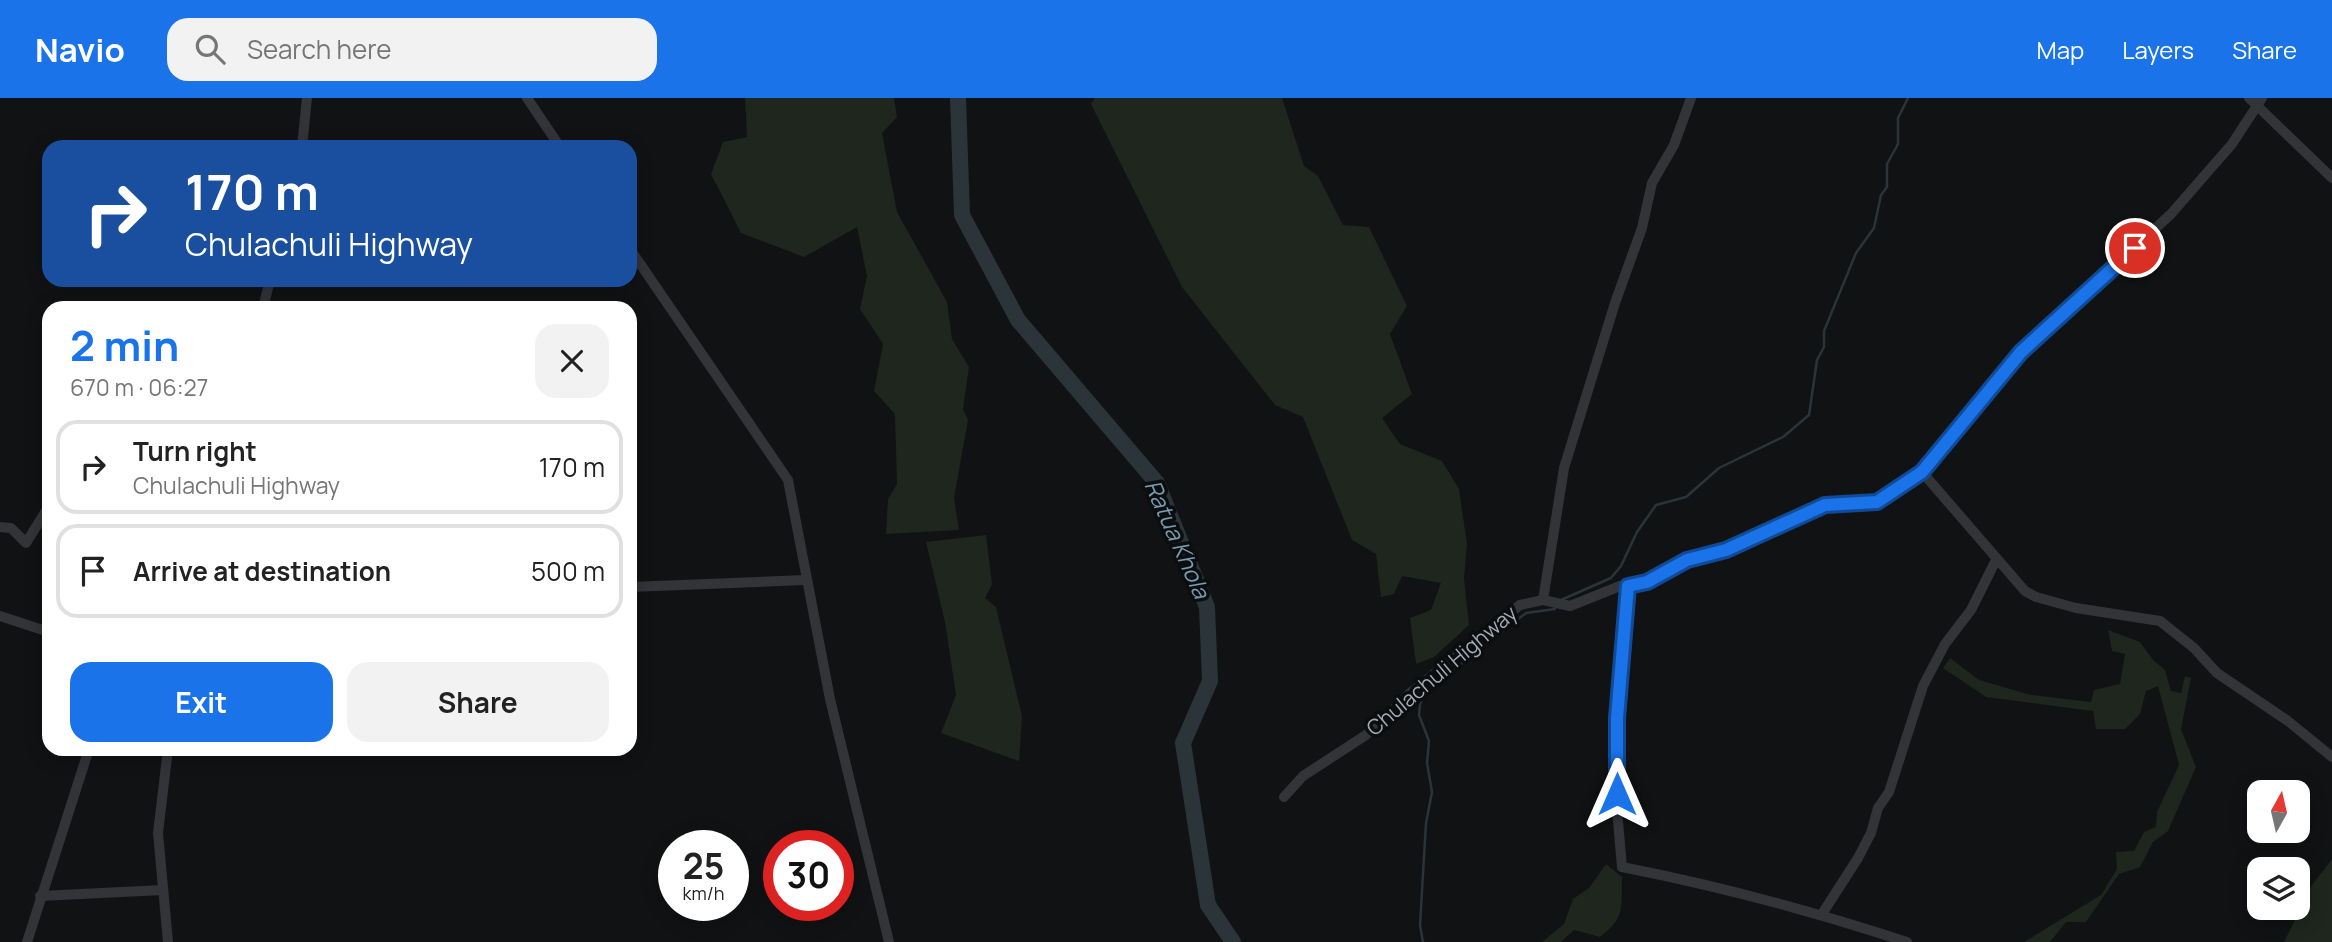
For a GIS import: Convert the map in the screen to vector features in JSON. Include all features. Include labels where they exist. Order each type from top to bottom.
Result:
[{"type":"street","points":[[303,140],[307,98]]},
{"type":"street","points":[[527,98],[555,140]]},
{"type":"street","points":[[1543,600],[1564,468],[1615,303],[1642,229],[1652,183],[1674,145],[1691,98]]},
{"type":"street","points":[[2256,101],[2332,178]]},
{"type":"street","name":"Chulachuli Highway","points":[[1284,797],[1303,776],[1366,735],[1409,694],[1520,605],[1543,600],[1570,606],[1647,582],[1687,560],[1726,550],[1825,505],[1877,502],[1922,472],[2021,352],[2171,214],[2232,144],[2256,101]]},
{"type":"street","points":[[637,259],[788,480],[805,580],[830,699],[890,942]]},
{"type":"street","points":[[1922,472],[2025,591],[2036,597],[2076,608],[2160,621],[2194,648],[2217,673],[2288,721],[2332,757]]},
{"type":"street","points":[[0,527],[11,528],[26,543],[42,517]]},
{"type":"street","points":[[1822,914],[1858,858],[1871,832],[1878,808],[1889,792],[1923,686],[1945,643],[1971,610],[1996,560]]},
{"type":"street","points":[[637,587],[805,580]]},
{"type":"street","points":[[1628,586],[1617,718],[1617,799],[1622,867],[1718,886],[1822,914],[1907,942]]},
{"type":"street","points":[[0,615],[42,630]]},
{"type":"street","points":[[27,942],[87,756]]},
{"type":"street","points":[[167,756],[158,833],[168,942]]},
{"type":"street","points":[[40,896],[163,890]]},
{"type":"shaded area","points":[[745,98],[894,98],[897,117],[882,133],[897,212],[947,302],[952,339],[969,367],[963,409],[968,420],[954,498],[959,530],[886,534],[888,499],[897,484],[895,414],[874,391],[883,344],[860,309],[867,276],[857,227],[804,257],[741,233],[711,174],[723,142],[747,137]]},
{"type":"shaded area","points":[[1095,98],[1282,98],[1304,166],[1318,176],[1343,225],[1369,227],[1407,306],[1390,334],[1412,394],[1382,418],[1400,444],[1442,461],[1459,489],[1467,544],[1464,578],[1469,625],[1434,657],[1416,664],[1410,618],[1431,610],[1441,583],[1402,576],[1394,594],[1381,597],[1376,554],[1352,540],[1303,417],[1275,405],[1182,287],[1091,104]]},
{"type":"shaded area","points":[[986,535],[992,584],[985,598],[996,607],[1022,716],[1019,761],[941,733],[956,695],[945,622],[926,542]]},
{"type":"shaded area","points":[[2108,630],[2140,642],[2153,660],[2165,670],[2171,691],[2181,693],[2185,676],[2191,678],[2181,729],[2196,767],[2168,831],[2153,842],[2140,867],[2119,874],[2086,922],[2066,922],[2050,942],[2024,942],[2101,895],[2117,869],[2116,852],[2134,851],[2144,832],[2156,827],[2157,812],[2179,765],[2158,686],[2146,691],[2140,714],[2125,729],[2096,729],[2093,711],[1986,697],[1943,668],[1950,658],[1979,680],[2031,695],[2091,702],[2094,690],[2120,684],[2125,654],[2112,651]]},
{"type":"shaded area","points":[[2332,859],[2332,942],[2284,942],[2295,920],[2310,920],[2312,885]]},
{"type":"shaded area","points":[[1606,864],[1622,877],[1620,911],[1614,924],[1600,937],[1574,930],[1561,942],[1542,942],[1564,924],[1573,899],[1589,888]]},
{"type":"waterway","name":"Ratua Khola","points":[[958,98],[962,215],[1018,320],[1157,483],[1207,607],[1210,681],[1183,743],[1208,905],[1233,942]]},
{"type":"waterway","points":[[1561,600],[1611,578],[1621,566],[1637,532],[1656,505],[1686,497],[1719,468],[1783,437],[1809,415],[1817,360],[1824,347],[1824,331],[1856,253],[1874,228],[1881,195],[1887,187],[1887,164],[1898,144],[1898,118],[1908,98]]},
{"type":"waterway","points":[[1423,942],[1420,925],[1426,823],[1432,792],[1427,763],[1429,741],[1419,715],[1420,704],[1428,690],[1526,613],[1555,609]]},
{"type":"route","points":[[1617,794],[1617,718],[1628,586],[1647,582],[1687,560],[1726,550],[1825,505],[1843,502],[1867,505],[1877,502],[1922,472],[2021,352],[2135,248]]}]
